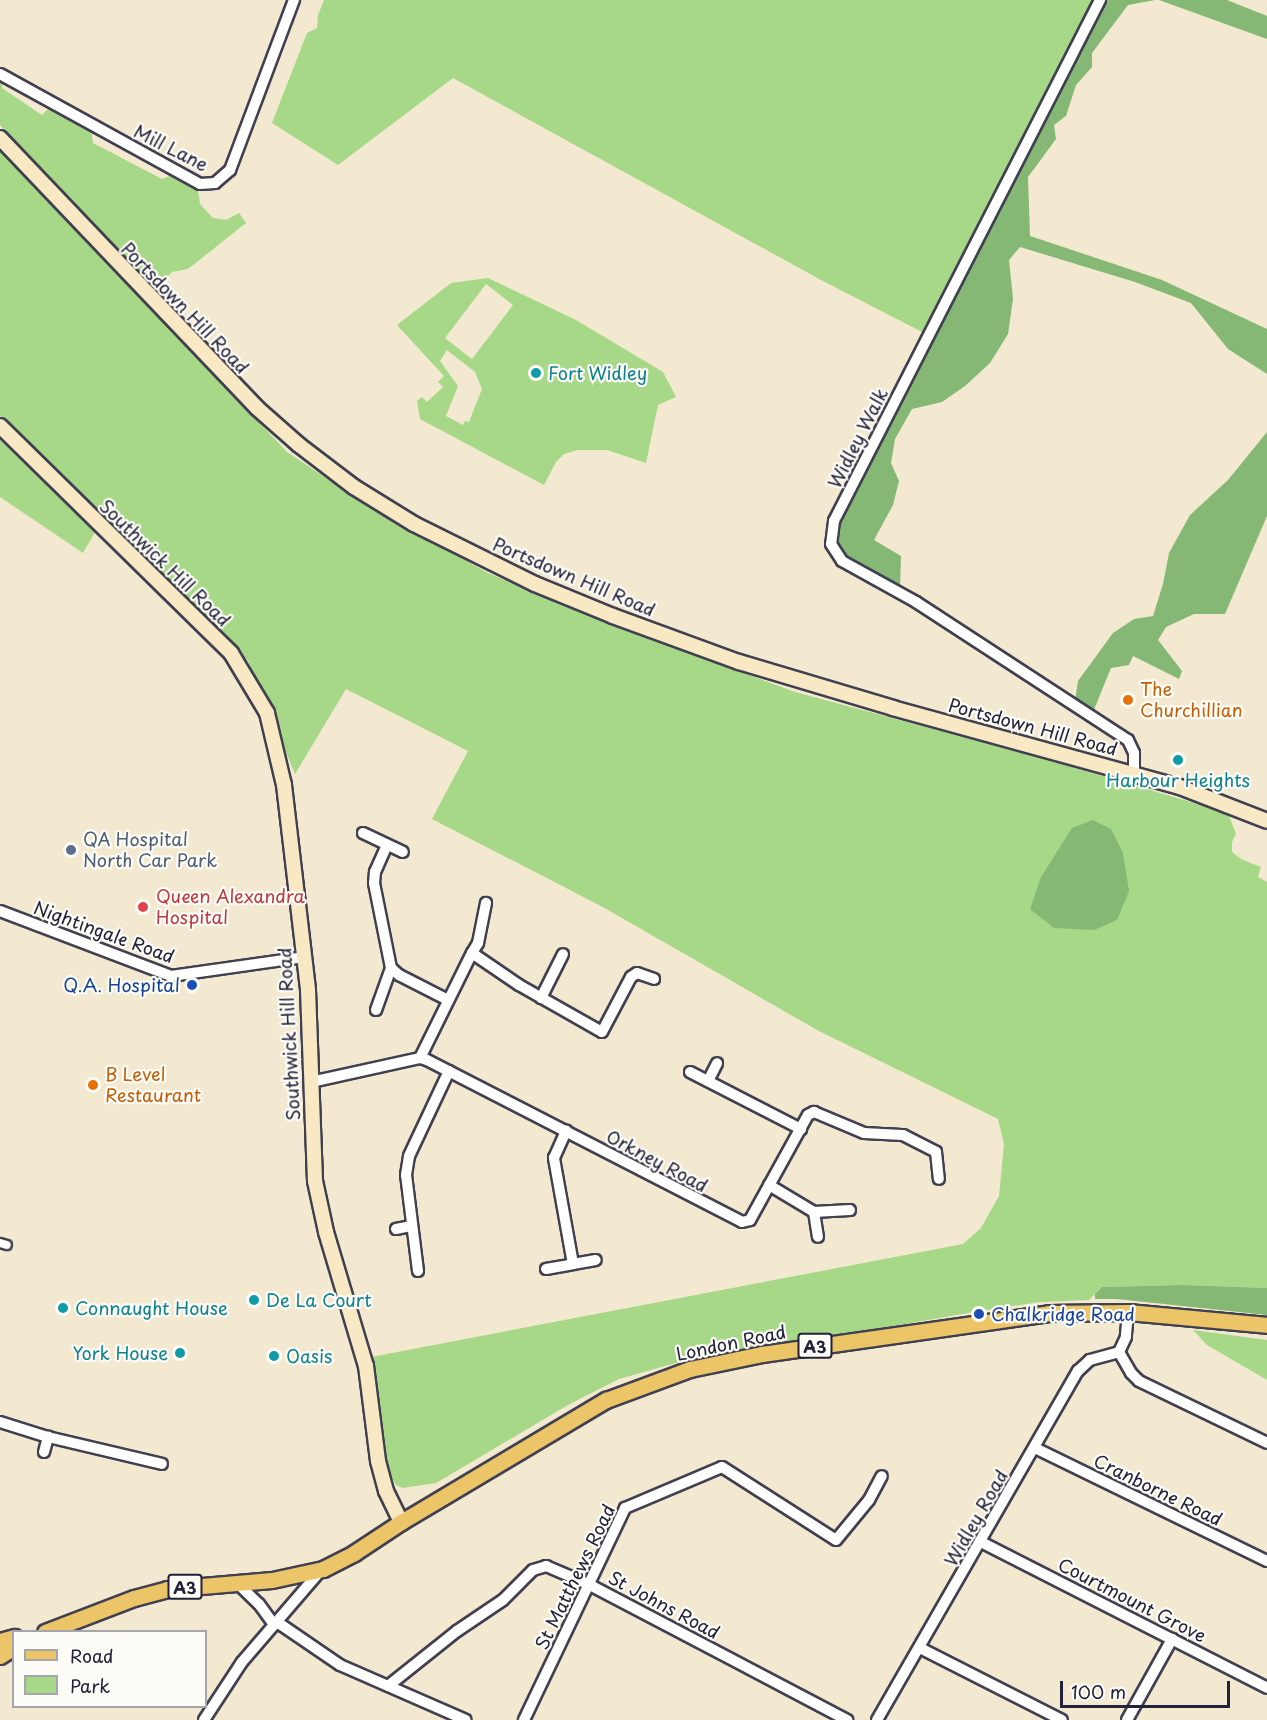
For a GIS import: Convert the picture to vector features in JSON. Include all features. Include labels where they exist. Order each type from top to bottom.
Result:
[{"type":"main road","name":"Portsdown Hill Road","points":[[0,138],[257,408],[299,445],[354,487],[414,524],[544,588],[739,662],[893,708],[1134,773],[1180,787],[1267,821]]},
{"type":"main road","name":"Southwick Hill Road","points":[[0,426],[231,652],[244,670],[267,713],[284,785],[304,957],[315,1181],[326,1232],[366,1366],[378,1461],[386,1491],[401,1522]]},
{"type":"main road","name":"London Road","points":[[323,1569],[354,1553],[401,1522],[606,1400],[690,1369],[762,1354],[1049,1313],[1128,1312],[1267,1325]]},
{"type":"main road","name":"A3","points":[[44,1630],[167,1589],[272,1580],[323,1569]]},
{"type":"street","name":"Mill Lane","points":[[0,74],[200,184],[215,183],[230,170],[294,0]]},
{"type":"street","name":"Widley Walk","points":[[1101,0],[834,520],[831,544],[842,561],[916,602],[1128,741],[1134,753],[1134,773]]},
{"type":"street","points":[[363,833],[403,852]]},
{"type":"street","points":[[376,1010],[391,968],[374,883],[375,872],[387,845]]},
{"type":"street","points":[[311,1082],[420,1058],[478,943],[486,903]]},
{"type":"street","name":"Nightingale Road","points":[[0,911],[171,976],[304,957]]},
{"type":"street","points":[[472,953],[541,999],[602,1032],[631,977],[637,973],[654,979]]},
{"type":"street","points":[[541,999],[554,978],[563,954]]},
{"type":"street","points":[[391,968],[448,1000]]},
{"type":"street","name":"Orkney Road","points":[[420,1058],[566,1131],[735,1220],[750,1220],[808,1115],[814,1112],[864,1133],[903,1136],[939,1148],[939,1179]]},
{"type":"street","points":[[708,1081],[717,1063]]},
{"type":"street","points":[[418,1271],[406,1175],[409,1156],[448,1071]]},
{"type":"street","points":[[690,1072],[801,1129]]},
{"type":"street","points":[[566,1131],[554,1158],[573,1264]]},
{"type":"street","points":[[769,1185],[814,1212],[850,1210]]},
{"type":"street","points":[[814,1212],[818,1237]]},
{"type":"street","points":[[396,1228],[412,1226]]},
{"type":"street","points":[[546,1269],[596,1260]]},
{"type":"street","points":[[1128,1312],[1126,1337],[1119,1352],[1131,1373],[1139,1381],[1267,1443]]},
{"type":"street","name":"Widley Road","points":[[877,1720],[1078,1371],[1090,1360],[1119,1352]]},
{"type":"street","points":[[0,1422],[48,1437],[162,1464]]},
{"type":"street","points":[[44,1452],[48,1437]]},
{"type":"street","name":"Cranborne Road","points":[[1035,1448],[1267,1561]]},
{"type":"street","name":"St Matthews Road","points":[[524,1720],[625,1508],[722,1467],[836,1540],[869,1500],[882,1476]]},
{"type":"street","name":"Courtmount Grove","points":[[981,1542],[1267,1688]]},
{"type":"street","name":"St Johns Road","points":[[388,1686],[457,1630],[503,1600],[539,1566],[554,1568],[588,1584],[847,1720]]},
{"type":"street","points":[[204,1720],[242,1662],[323,1569]]},
{"type":"street","points":[[237,1583],[276,1624],[340,1665],[466,1720]]},
{"type":"street","points":[[1126,1720],[1172,1639]]},
{"type":"street","points":[[920,1648],[1062,1720]]},
{"type":"green space","points":[[324,0],[1092,0],[991,203],[922,332],[823,281],[453,78],[338,165],[272,123],[307,33],[317,28],[318,15]]},
{"type":"green space","points":[[1104,0],[1155,0],[1128,5],[1092,53],[1092,67],[1076,85],[1066,116],[1054,125],[1056,139],[1028,177],[1030,236],[1162,280],[1267,329],[1267,374],[1228,349],[1191,303],[1135,282],[1020,247],[1009,260],[1013,299],[1008,334],[990,363],[965,386],[942,402],[912,409],[895,439],[891,463],[899,481],[893,505],[874,540],[901,556],[900,589],[847,558],[837,545],[841,516]]},
{"type":"green space","points":[[1159,0],[1227,0],[1267,16],[1267,39]]},
{"type":"green space","points":[[0,77],[3,81],[2,88],[42,115],[48,109],[57,109],[79,119],[91,130],[93,143],[162,179],[175,174],[191,182],[198,190],[200,204],[213,218],[226,220],[239,213],[246,223],[188,269],[172,272],[164,280],[160,298],[0,125]]},
{"type":"green space","points":[[0,149],[287,452],[368,506],[488,573],[564,606],[795,692],[1052,761],[1228,813],[1236,834],[1232,842],[1232,852],[1241,859],[1261,867],[1258,877],[1267,882],[1267,1288],[1183,1285],[1102,1287],[1089,1300],[1040,1302],[841,1335],[763,1344],[690,1359],[619,1379],[568,1405],[436,1483],[402,1488],[396,1485],[389,1473],[371,1357],[963,1244],[981,1228],[999,1196],[1004,1144],[998,1119],[817,1030],[601,906],[432,819],[468,751],[346,689],[295,774],[248,661],[0,416]]},
{"type":"green space","points":[[488,278],[576,320],[663,372],[676,397],[658,405],[646,463],[607,450],[577,450],[564,454],[556,462],[544,485],[420,419],[417,401],[422,397],[427,402],[443,387],[438,382],[444,376],[397,325],[451,283]],"holes":[[[486,284],[513,305],[472,359],[445,338]],[[447,350],[475,372],[482,389],[469,422],[465,421],[463,425],[446,416],[458,386],[440,361]]]},
{"type":"green space","points":[[1267,432],[1267,516],[1225,614],[1194,614],[1166,627],[1158,640],[1182,671],[1179,679],[1133,656],[1129,665],[1111,668],[1093,712],[1075,701],[1078,681],[1113,633],[1134,619],[1153,616],[1163,584],[1169,553],[1190,515],[1228,480]]},
{"type":"green space","points":[[0,440],[95,532],[83,553],[0,497]]},
{"type":"green space","points":[[1093,820],[1111,829],[1123,853],[1129,891],[1117,920],[1094,930],[1054,928],[1030,909],[1041,877],[1072,828]]},
{"type":"green space","points":[[1183,1285],[1267,1288],[1267,1315],[1117,1299],[1095,1299],[1095,1294],[1102,1287]]},
{"type":"green space","points":[[1193,1330],[1267,1340],[1267,1380],[1207,1345]]},
{"type":"place","name":"Fort Widley","points":[[536,373]]},
{"type":"place","name":"The Churchillian","points":[[1128,700]]},
{"type":"place","name":"Harbour Heights","points":[[1178,760]]},
{"type":"place","name":"QA Hospital North Car Park","points":[[71,850]]},
{"type":"place","name":"Queen Alexandra Hospital","points":[[143,907]]},
{"type":"place","name":"Q.A. Hospital","points":[[192,985]]},
{"type":"place","name":"B Level Restaurant","points":[[93,1085]]},
{"type":"place","name":"De La Court","points":[[254,1300]]},
{"type":"place","name":"Connaught House","points":[[63,1308]]},
{"type":"place","name":"Chalkridge Road","points":[[979,1314]]},
{"type":"place","name":"York House","points":[[180,1353]]},
{"type":"place","name":"Oasis","points":[[274,1356]]}]
